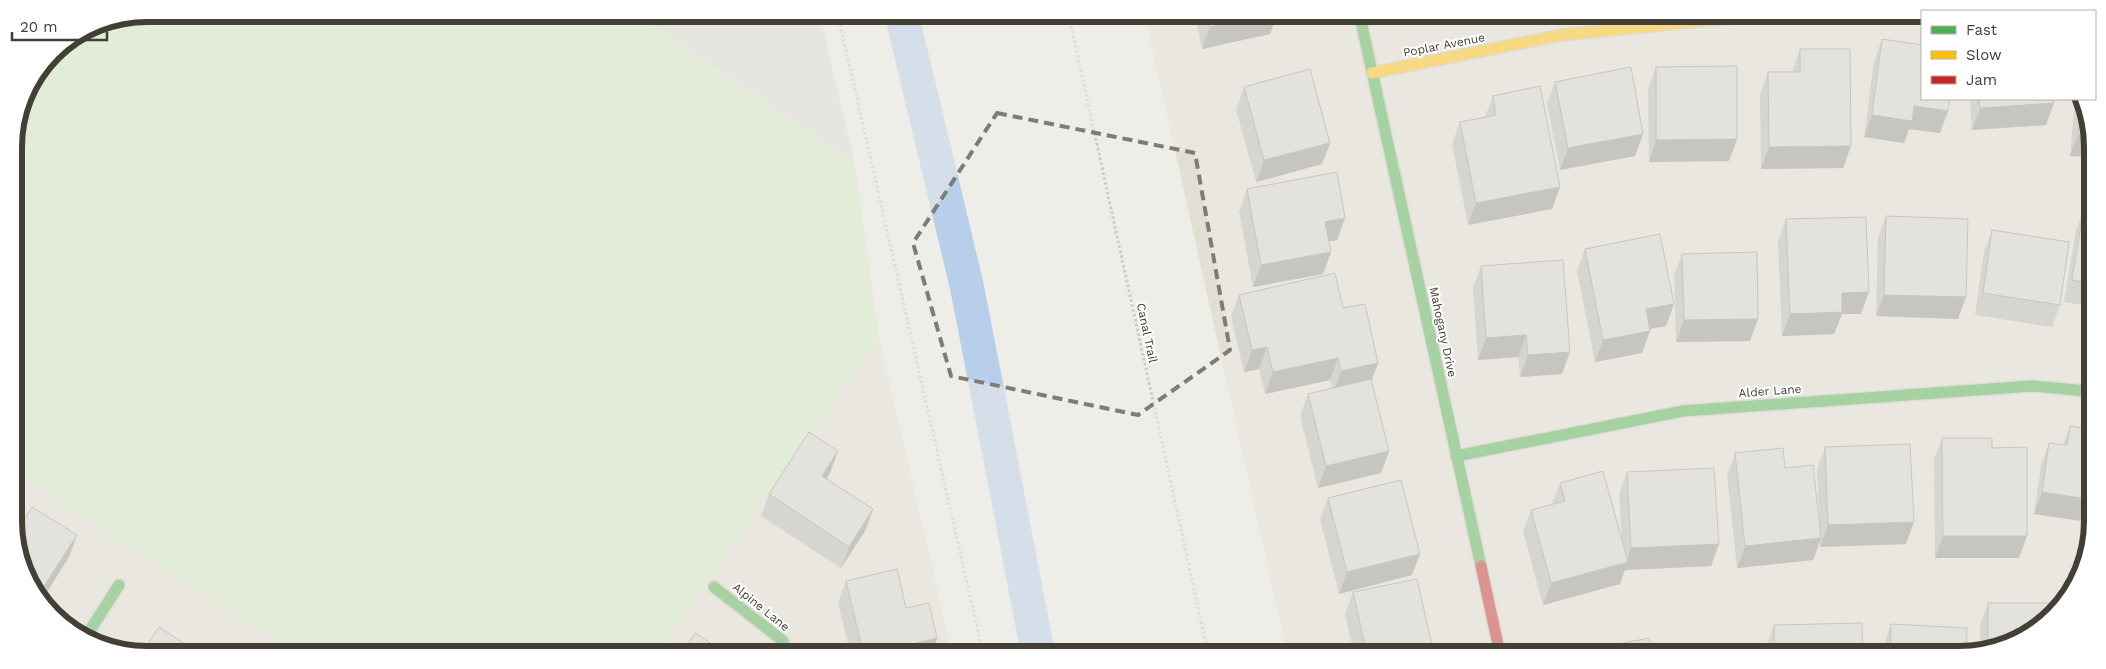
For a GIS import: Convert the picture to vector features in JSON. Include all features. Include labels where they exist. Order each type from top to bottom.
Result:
[{"type":"street","name":"Mahogany Drive","points":[[1361,23],[1498,646]]},
{"type":"street","name":"Poplar Avenue","points":[[1372,73],[1562,35],[1680,23]]},
{"type":"street","name":"Alder Lane","points":[[1456,456],[1683,411],[2032,386],[2084,392]]},
{"type":"street","points":[[89,632],[119,585]]},
{"type":"street","name":"Alpine Lane","points":[[714,587],[783,641],[784,646]]},
{"type":"path","points":[[840,23],[981,646]]},
{"type":"path","name":"Canal Trail","points":[[1071,23],[1206,646]]},
{"type":"highlighted area","points":[[997,113],[1195,153],[1230,350],[1138,415],[951,376],[913,243]]},
{"type":"shaded area","points":[[650,23],[822,23],[855,164]]},
{"type":"shaded area","points":[[1147,23],[1921,23],[1921,100],[2074,100],[2081,123],[2084,147],[2084,522],[2079,554],[2071,577],[2058,598],[2035,621],[2014,634],[1999,640],[1967,646],[1285,646]]},
{"type":"shaded area","points":[[879,338],[950,646],[662,646]]},
{"type":"shaded area","points":[[22,478],[284,646],[131,645],[115,642],[85,630],[71,621],[48,598],[29,562],[22,522]]},
{"type":"green space","points":[[139,23],[650,23],[855,164],[879,338],[662,646],[284,646],[22,478],[23,139],[29,107],[39,85],[53,65],[71,48],[107,29]]},
{"type":"building","points":[[1209,23],[1229,23],[1210,27]]},
{"type":"building","points":[[1882,39],[1921,45],[1921,100],[1950,100],[1948,111],[1914,106],[1912,121],[1872,115]]},
{"type":"building","points":[[1800,49],[1850,49],[1851,146],[1769,147],[1768,72],[1800,72]]},
{"type":"building","points":[[1737,66],[1737,139],[1656,140],[1656,67]]},
{"type":"building","points":[[1631,67],[1643,134],[1568,148],[1555,82]]},
{"type":"building","points":[[1310,69],[1330,143],[1264,160],[1244,87]]},
{"type":"building","points":[[1540,86],[1560,187],[1476,203],[1460,122],[1496,115],[1493,96]]},
{"type":"building","points":[[1979,100],[2053,100],[2054,103],[1980,108]]},
{"type":"building","points":[[2080,117],[2082,134],[2078,134]]},
{"type":"building","points":[[1337,172],[1345,218],[1325,222],[1331,252],[1261,265],[1247,189]]},
{"type":"building","points":[[2084,208],[2084,282],[2072,280]]},
{"type":"building","points":[[1886,216],[1968,219],[1966,297],[1884,295]]},
{"type":"building","points":[[1866,217],[1869,292],[1842,293],[1842,312],[1790,314],[1786,219]]},
{"type":"building","points":[[1992,230],[2069,242],[2060,305],[1983,293]]},
{"type":"building","points":[[1660,234],[1674,304],[1646,309],[1650,331],[1603,340],[1585,249]]},
{"type":"building","points":[[1757,252],[1758,319],[1684,320],[1682,254]]},
{"type":"building","points":[[1563,260],[1570,352],[1528,355],[1526,335],[1486,338],[1481,266]]},
{"type":"building","points":[[1335,273],[1343,308],[1365,304],[1378,363],[1341,371],[1338,358],[1273,372],[1267,347],[1252,350],[1239,295]]},
{"type":"building","points":[[1371,379],[1389,451],[1326,466],[1308,394]]},
{"type":"building","points":[[2070,426],[2084,428],[2084,498],[2042,492],[2049,443],[2067,445]]},
{"type":"building","points":[[809,432],[838,451],[822,476],[873,509],[849,547],[769,494]]},
{"type":"building","points":[[1942,438],[1992,438],[1992,448],[2027,447],[2027,536],[1943,536]]},
{"type":"building","points":[[1910,444],[1914,522],[1828,525],[1825,447]]},
{"type":"building","points":[[1783,448],[1785,468],[1813,465],[1821,538],[1745,546],[1735,453]]},
{"type":"building","points":[[1714,468],[1719,544],[1631,548],[1627,472]]},
{"type":"building","points":[[1603,471],[1628,562],[1551,583],[1531,510],[1565,501],[1560,483]]},
{"type":"building","points":[[1401,480],[1420,554],[1347,572],[1328,498]]},
{"type":"building","points":[[32,507],[77,535],[42,589],[29,562],[22,523]]},
{"type":"building","points":[[897,569],[906,608],[929,603],[937,638],[916,643],[917,646],[862,646],[846,581]]},
{"type":"building","points":[[1417,579],[1432,646],[1365,646],[1353,592]]},
{"type":"building","points":[[1988,603],[2053,603],[2035,621],[2021,630],[1988,643]]},
{"type":"building","points":[[1862,623],[1863,646],[1775,646],[1774,625]]},
{"type":"building","points":[[1891,624],[1967,628],[1966,646],[1890,646]]},
{"type":"building","points":[[159,627],[185,644],[184,646],[146,646]]},
{"type":"building","points":[[695,633],[715,646],[687,646]]},
{"type":"building","points":[[1649,638],[1651,646],[1608,646]]},
{"type":"building","points":[[1754,644],[1754,646],[1701,646]]},
{"type":"waterway","points":[[904,23],[967,287],[1037,646]]},
{"type":"traffic: fast","points":[[1361,23],[1481,566]]},
{"type":"traffic: fast","points":[[1456,456],[1683,411],[2032,386],[2084,391]]},
{"type":"traffic: fast","points":[[89,632],[119,585]]},
{"type":"traffic: fast","points":[[714,587],[783,641],[784,646]]},
{"type":"traffic: slow","points":[[1372,73],[1562,35],[1680,23]]},
{"type":"traffic: jam","points":[[1481,566],[1498,646]]}]
